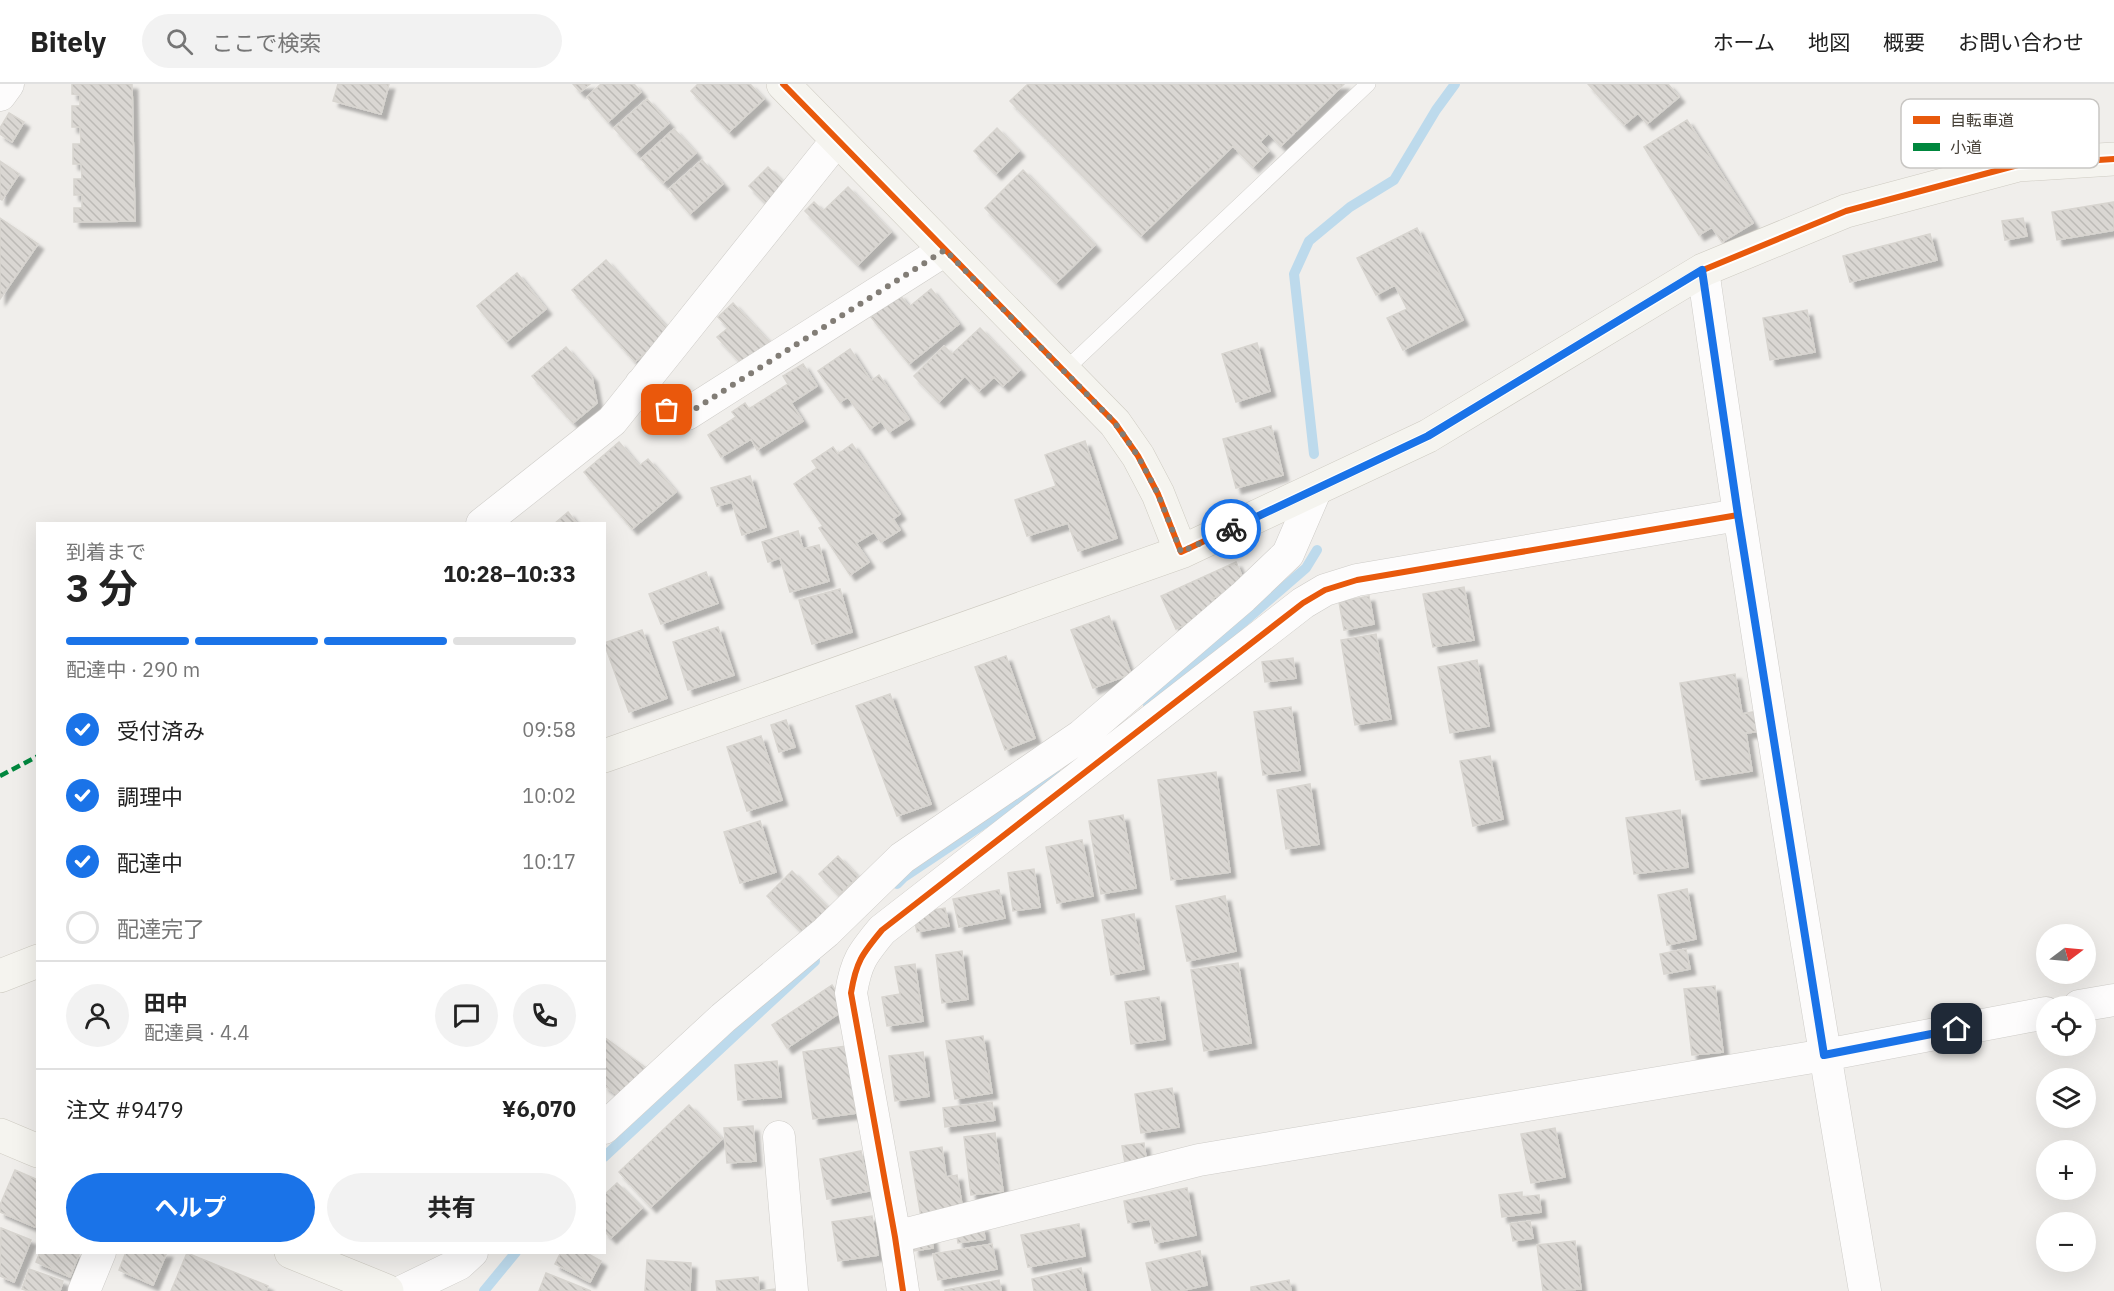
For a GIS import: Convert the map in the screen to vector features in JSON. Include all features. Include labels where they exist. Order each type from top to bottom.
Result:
[{"type":"street","points":[[0,95],[8,84]]},
{"type":"street","points":[[783,84],[1115,423],[1138,456],[1158,494],[1181,552]]},
{"type":"street","points":[[485,522],[612,421],[837,140]]},
{"type":"street","points":[[2099,160],[2114,159]]},
{"type":"street","points":[[606,752],[1181,552],[1428,436],[1702,270],[1857,208],[2008,168]]},
{"type":"street","points":[[641,384],[667,410],[677,415],[687,414],[945,250]]},
{"type":"street","points":[[1702,270],[1738,515],[1864,1291]]},
{"type":"street","points":[[606,1126],[723,1018],[826,932],[902,858],[1081,736],[1243,597],[1288,554],[1316,489]]},
{"type":"street","points":[[903,1291],[851,993],[862,954],[882,930],[1303,603],[1325,590],[1357,580],[1738,515]]},
{"type":"street","points":[[0,976],[36,962]]},
{"type":"street","points":[[2096,1003],[2114,1000]]},
{"type":"street","points":[[895,1237],[1199,1160],[1824,1055],[2036,1015]]},
{"type":"street","points":[[0,1137],[36,1150]]},
{"type":"street","points":[[779,1137],[792,1291]]},
{"type":"street","points":[[84,1291],[99,1254]]},
{"type":"street","points":[[296,1254],[387,1291]]},
{"type":"street","points":[[403,1291],[459,1264],[470,1254]]},
{"type":"lane","points":[[1064,371],[1368,84]]},
{"type":"building","points":[[72,84],[132,84],[135,221],[74,222],[74,208],[82,208],[82,195],[74,195],[74,179],[82,179],[81,164],[73,164],[73,144],[81,144],[80,127],[72,127],[72,106],[80,106],[80,95],[72,94]]},
{"type":"building","points":[[338,84],[389,84],[381,114],[333,101]]},
{"type":"building","points":[[573,84],[590,84],[580,92]]},
{"type":"building","points":[[601,84],[634,84],[641,92],[608,122],[587,97]]},
{"type":"building","points":[[698,84],[750,84],[764,99],[729,132],[691,91]]},
{"type":"building","points":[[1028,84],[1221,84],[1269,133],[1260,142],[1269,151],[1253,167],[1233,146],[1141,236],[1010,101]]},
{"type":"building","points":[[1221,84],[1344,84],[1281,146]]},
{"type":"building","points":[[1588,84],[1668,84],[1679,97],[1647,124],[1638,113],[1624,125]]},
{"type":"building","points":[[647,99],[669,123],[636,153],[614,128]]},
{"type":"building","points":[[9,113],[24,122],[12,142],[0,134],[0,128]]},
{"type":"building","points":[[1687,120],[1753,223],[1722,242],[1712,227],[1699,235],[1644,147]]},
{"type":"building","points":[[997,128],[1019,151],[996,174],[974,151]]},
{"type":"building","points":[[674,129],[696,153],[663,183],[641,159]]},
{"type":"building","points":[[702,160],[723,184],[690,214],[669,189]]},
{"type":"building","points":[[0,161],[19,174],[2,200],[0,199]]},
{"type":"building","points":[[768,167],[791,190],[772,209],[749,186]]},
{"type":"building","points":[[1023,170],[1095,245],[1056,283],[985,208]]},
{"type":"building","points":[[848,187],[891,232],[858,265],[805,211],[814,202],[823,211]]},
{"type":"building","points":[[2114,202],[2114,230],[2057,240],[2052,212]]},
{"type":"building","points":[[0,218],[38,244],[0,299]]},
{"type":"building","points":[[2023,218],[2027,236],[2005,240],[2002,221]]},
{"type":"building","points":[[1417,228],[1463,320],[1403,350],[1387,318],[1407,309],[1395,285],[1376,295],[1357,258]]},
{"type":"building","points":[[1930,234],[1937,260],[1850,282],[1843,256]]},
{"type":"building","points":[[606,260],[670,331],[635,362],[572,290]]},
{"type":"building","points":[[517,273],[546,309],[506,342],[477,306]]},
{"type":"building","points":[[931,289],[959,324],[909,364],[871,317],[899,294],[909,307]]},
{"type":"building","points":[[733,303],[770,343],[744,366],[717,337],[728,328],[718,317]]},
{"type":"building","points":[[1807,310],[1815,352],[1770,360],[1763,318]]},
{"type":"building","points":[[980,328],[1020,370],[1003,386],[994,377],[979,391],[965,376],[939,402],[914,376],[944,346],[952,354]]},
{"type":"building","points":[[1257,343],[1270,391],[1236,402],[1222,354]]},
{"type":"building","points":[[566,347],[592,377],[597,403],[573,423],[532,376]]},
{"type":"building","points":[[850,349],[871,381],[879,375],[909,419],[889,432],[881,421],[870,429],[848,397],[840,402],[818,371]]},
{"type":"building","points":[[803,364],[817,386],[791,403],[803,421],[757,450],[751,439],[721,457],[708,435],[736,417],[732,412],[745,403],[749,409],[788,384],[783,376]]},
{"type":"building","points":[[1271,426],[1283,475],[1236,488],[1223,439]]},
{"type":"building","points":[[1085,441],[1117,538],[1078,551],[1068,523],[1027,536],[1015,500],[1056,486],[1045,455]]},
{"type":"building","points":[[619,442],[639,466],[648,459],[676,492],[632,529],[584,472]]},
{"type":"building","points":[[852,444],[900,514],[893,519],[900,530],[881,542],[874,532],[856,543],[869,562],[850,575],[819,528],[823,526],[794,484],[817,468],[812,461],[833,447],[838,454]]},
{"type":"building","points":[[750,476],[766,527],[742,535],[732,502],[717,506],[711,488]]},
{"type":"building","points":[[568,512],[576,522],[556,522]]},
{"type":"building","points":[[798,531],[803,549],[819,545],[829,581],[790,592],[780,558],[768,562],[762,542]]},
{"type":"building","points":[[1236,562],[1245,583],[1213,598],[1218,610],[1176,629],[1161,596]]},
{"type":"building","points":[[706,572],[718,603],[661,624],[649,594]]},
{"type":"building","points":[[1464,587],[1474,640],[1433,647],[1423,594]]},
{"type":"building","points":[[840,589],[852,632],[812,644],[799,600]]},
{"type":"building","points":[[1369,596],[1374,624],[1344,630],[1339,602]]},
{"type":"building","points":[[1109,616],[1131,674],[1093,688],[1071,630]]},
{"type":"building","points":[[718,627],[734,675],[688,690],[673,642]]},
{"type":"building","points":[[642,630],[667,698],[629,712],[606,649],[606,642]]},
{"type":"building","points":[[1376,634],[1391,719],[1355,725],[1341,640]]},
{"type":"building","points":[[1006,656],[1035,738],[1005,750],[975,667]]},
{"type":"building","points":[[1293,658],[1296,678],[1265,682],[1262,662]]},
{"type":"building","points":[[1477,660],[1489,726],[1450,733],[1438,667]]},
{"type":"building","points":[[1735,674],[1742,714],[1758,711],[1761,731],[1746,733],[1752,771],[1696,780],[1680,683]]},
{"type":"building","points":[[890,694],[931,804],[897,816],[856,706]]},
{"type":"building","points":[[1291,707],[1300,770],[1263,775],[1254,712]]},
{"type":"building","points":[[786,720],[795,747],[779,752],[771,725]]},
{"type":"building","points":[[761,736],[782,800],[747,811],[727,747]]},
{"type":"building","points":[[1490,756],[1503,819],[1473,826],[1460,761]]},
{"type":"building","points":[[1216,772],[1230,872],[1171,880],[1158,780]]},
{"type":"building","points":[[1310,784],[1319,844],[1286,849],[1277,790]]},
{"type":"building","points":[[1680,810],[1688,867],[1634,874],[1626,818]]},
{"type":"building","points":[[1123,815],[1136,888],[1101,894],[1089,821]]},
{"type":"building","points":[[760,821],[776,872],[740,883],[724,832]]},
{"type":"building","points":[[1082,840],[1093,896],[1057,903],[1046,847]]},
{"type":"building","points":[[838,856],[858,877],[839,895],[819,874]]},
{"type":"building","points":[[1034,869],[1040,907],[1013,911],[1008,873]]},
{"type":"building","points":[[792,871],[831,911],[805,935],[767,896]]},
{"type":"building","points":[[1687,889],[1696,939],[1667,945],[1658,895]]},
{"type":"building","points":[[999,890],[1005,918],[959,927],[953,899]]},
{"type":"building","points":[[1225,896],[1236,951],[1187,961],[1176,906]]},
{"type":"building","points":[[945,908],[949,926],[917,932],[913,913]]},
{"type":"building","points":[[1134,914],[1144,969],[1111,975],[1102,920]]},
{"type":"building","points":[[1686,949],[1690,969],[1664,974],[1660,954]]},
{"type":"building","points":[[962,951],[968,999],[942,1003],[936,955]]},
{"type":"building","points":[[1238,963],[1251,1043],[1204,1051],[1191,970]]},
{"type":"building","points":[[915,964],[923,1021],[887,1026],[882,997],[900,994],[895,967]]},
{"type":"building","points":[[832,985],[847,1008],[787,1048],[772,1025]]},
{"type":"building","points":[[1715,986],[1723,1052],[1692,1055],[1684,989]]},
{"type":"building","points":[[1159,997],[1165,1039],[1131,1044],[1125,1002]]},
{"type":"building","points":[[983,1036],[992,1093],[955,1099],[946,1041]]},
{"type":"building","points":[[606,1038],[646,1068],[623,1099],[606,1086]]},
{"type":"building","points":[[846,1046],[856,1113],[813,1119],[803,1052]]},
{"type":"building","points":[[923,1052],[929,1096],[895,1101],[889,1056]]},
{"type":"building","points":[[777,1061],[781,1097],[738,1100],[735,1065]]},
{"type":"building","points":[[1172,1088],[1179,1127],[1141,1133],[1135,1094]]},
{"type":"building","points":[[992,1102],[995,1120],[945,1127],[943,1108]]},
{"type":"building","points":[[689,1105],[722,1139],[651,1207],[619,1172]]},
{"type":"building","points":[[753,1126],[756,1161],[727,1163],[724,1128]]},
{"type":"building","points":[[1555,1128],[1565,1177],[1531,1183],[1521,1134]]},
{"type":"building","points":[[995,1133],[1003,1191],[971,1195],[964,1137]]},
{"type":"building","points":[[1144,1143],[1147,1165],[1126,1169],[1122,1146]]},
{"type":"building","points":[[942,1147],[946,1177],[957,1175],[963,1211],[921,1217],[910,1152]]},
{"type":"building","points":[[861,1151],[869,1191],[827,1199],[820,1159]]},
{"type":"building","points":[[15,1170],[36,1179],[35,1227],[0,1212],[0,1205]]},
{"type":"building","points":[[617,1183],[642,1208],[611,1238],[606,1233],[606,1193]]},
{"type":"building","points":[[1187,1188],[1196,1235],[1155,1243],[1150,1219],[1128,1223],[1124,1201]]},
{"type":"building","points":[[1522,1192],[1522,1197],[1539,1195],[1541,1212],[1502,1217],[1499,1195]]},
{"type":"building","points":[[872,1216],[878,1255],[838,1261],[832,1222]]},
{"type":"building","points":[[1530,1221],[1533,1238],[1513,1241],[1510,1224]]},
{"type":"building","points":[[1079,1224],[1085,1256],[1028,1267],[1021,1235]]},
{"type":"building","points":[[983,1226],[985,1239],[958,1243],[956,1230]]},
{"type":"building","points":[[1,1228],[31,1240],[14,1282],[0,1276]]},
{"type":"building","points":[[931,1236],[933,1248],[914,1251],[913,1238]]},
{"type":"building","points":[[1575,1241],[1581,1289],[1543,1291],[1537,1245]]},
{"type":"building","points":[[992,1244],[997,1269],[938,1280],[933,1254]]},
{"type":"building","points":[[1200,1251],[1207,1285],[1180,1291],[1152,1291],[1146,1263]]},
{"type":"building","points":[[39,1254],[79,1254],[70,1277],[36,1262]]},
{"type":"building","points":[[125,1254],[166,1254],[153,1285],[119,1270]]},
{"type":"building","points":[[187,1254],[268,1286],[266,1291],[171,1291]]},
{"type":"building","points":[[560,1254],[589,1254],[601,1261],[590,1282],[555,1264]]},
{"type":"building","points":[[647,1260],[691,1263],[690,1291],[645,1291]]},
{"type":"building","points":[[1081,1268],[1086,1291],[1034,1291],[1032,1279]]},
{"type":"building","points":[[29,1269],[63,1281],[60,1291],[22,1289]]},
{"type":"building","points":[[546,1273],[591,1291],[539,1291]]},
{"type":"building","points":[[758,1277],[759,1291],[717,1291],[716,1281]]},
{"type":"building","points":[[999,1280],[1001,1291],[945,1291],[945,1290]]},
{"type":"building","points":[[1289,1280],[1291,1291],[1251,1291],[1251,1287]]},
{"type":"waterway","points":[[1314,454],[1294,274],[1309,241],[1350,207],[1394,180],[1436,110],[1455,84]]},
{"type":"waterway","points":[[1148,705],[1306,568],[1317,550]]},
{"type":"waterway","points":[[897,884],[904,877],[1057,775]]},
{"type":"waterway","points":[[606,1155],[815,961]]},
{"type":"waterway","points":[[484,1291],[514,1254]]},
{"type":"marked path","points":[[0,776],[36,757]]},
{"type":"cycle path","points":[[783,84],[1115,423],[1138,456],[1158,494],[1181,552],[1428,436],[1703,270],[1846,211],[2007,168]]},
{"type":"cycle path","points":[[2099,160],[2114,159]]},
{"type":"cycle path","points":[[903,1291],[851,993],[855,973],[861,959],[882,930],[1303,603],[1325,590],[1357,580],[1738,515]]},
{"type":"way so far","points":[[667,410],[677,415],[687,414],[945,250],[1115,423],[1138,456],[1158,494],[1181,552],[1231,529]]},
{"type":"route","points":[[1231,529],[1428,436],[1702,270],[1738,515],[1824,1055],[1957,1029]]}]
